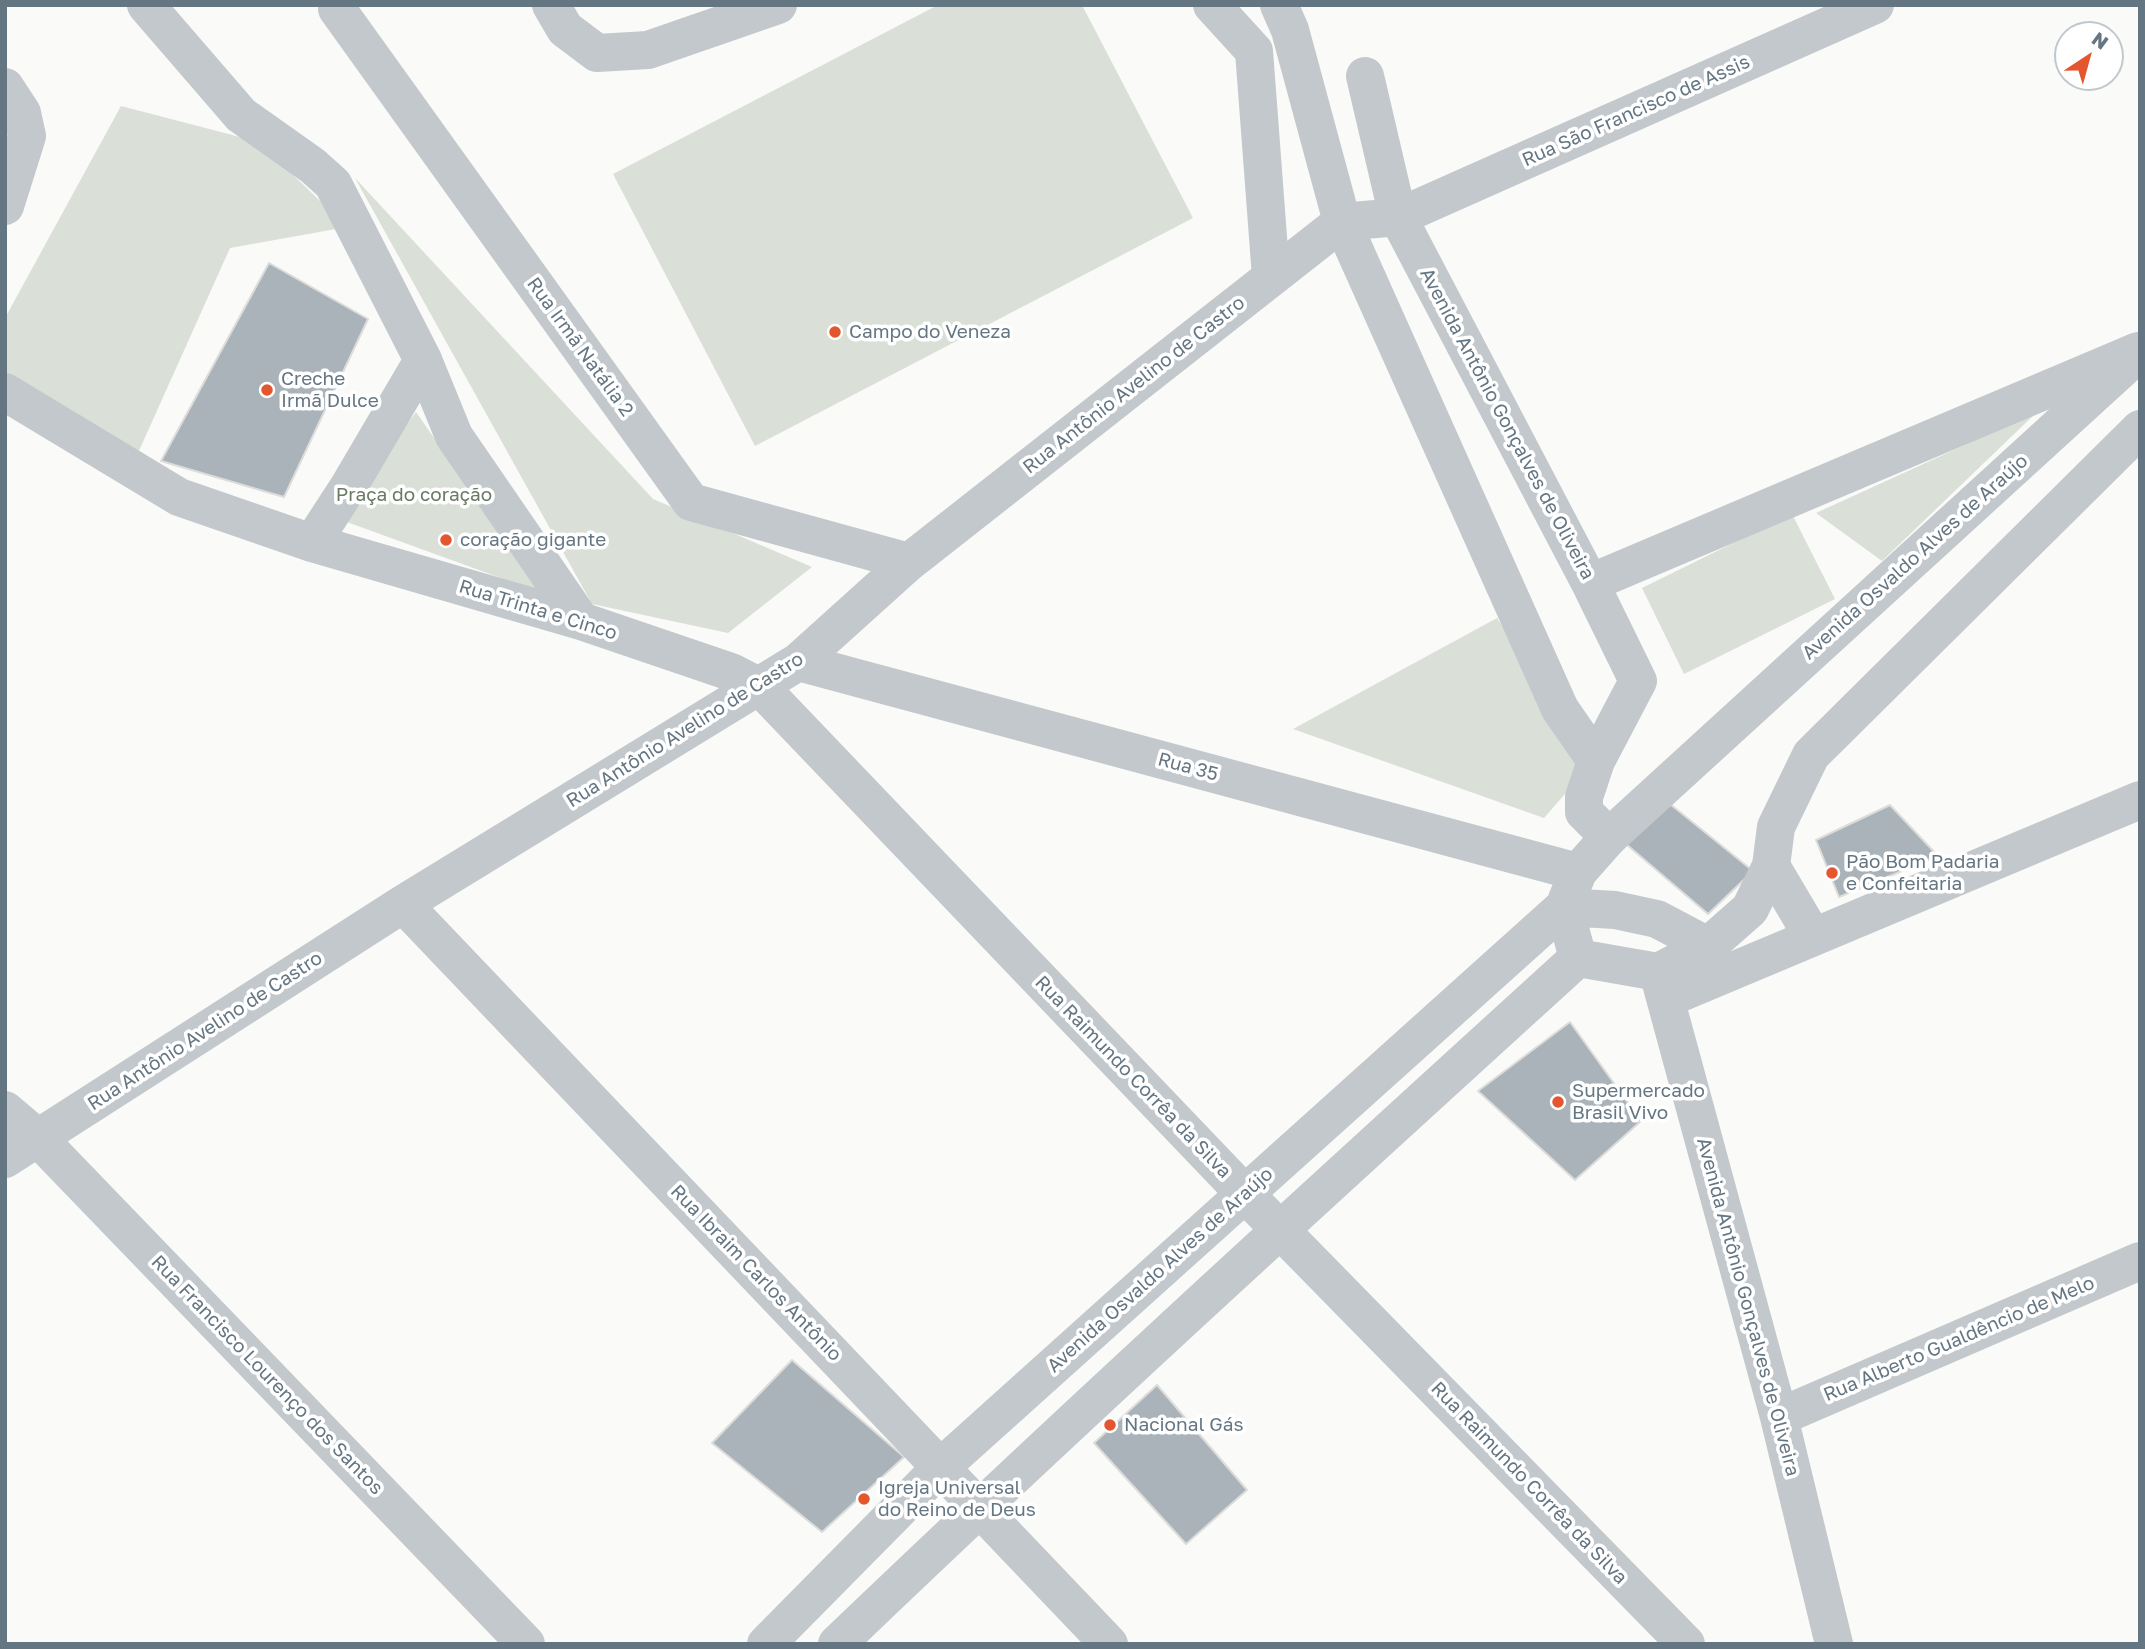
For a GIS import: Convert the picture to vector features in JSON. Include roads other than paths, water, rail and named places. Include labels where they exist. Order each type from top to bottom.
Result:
[{"type":"street","points":[[146,5],[241,115],[313,166],[333,184],[423,360],[454,436],[581,621]]},
{"type":"street","points":[[551,5],[565,29],[597,53],[648,50],[778,5]]},
{"type":"street","points":[[1212,5],[1254,51],[1271,277]]},
{"type":"street","points":[[1279,5],[1290,30],[1342,222],[1560,709],[1596,761],[1584,797],[1584,812],[1609,837]]},
{"type":"street","name":"Rua São Francisco de Assis","points":[[1398,217],[1875,5]]},
{"type":"street","name":"Rua Irmã Natália 2","points":[[337,9],[691,502],[909,562]]},
{"type":"street","name":"Avenida Antônio Gonçalves de Oliveira","points":[[1365,76],[1398,217],[1590,583],[1638,681],[1596,761]]},
{"type":"street","points":[[5,88],[22,113],[27,136],[5,206]]},
{"type":"street","points":[[1342,222],[1398,217]]},
{"type":"street","name":"Rua Antônio Avelino de Castro","points":[[5,1158],[403,904],[798,662],[909,562],[1342,222]]},
{"type":"street","name":"Avenida Osvaldo Alves de Araújo","points":[[1590,583],[2140,351]]},
{"type":"street","name":"Avenida Osvaldo Alves de Araújo","points":[[766,1644],[942,1467],[1564,907],[1578,872],[1609,837],[2140,351]]},
{"type":"street","points":[[312,543],[423,360]]},
{"type":"street","name":"Rua Trinta e Cinco","points":[[5,392],[179,497],[312,543],[581,621],[731,672],[760,687]]},
{"type":"street","points":[[1662,986],[1751,909],[1771,866],[1776,827],[1811,755],[2140,429]]},
{"type":"street","name":"Rua 35","points":[[798,662],[1578,872]]},
{"type":"street","name":"Rua Raimundo Corrêa da Silva","points":[[760,687],[1244,1193],[1686,1644]]},
{"type":"street","points":[[1578,958],[1662,986],[1813,937],[2140,800]]},
{"type":"street","points":[[1771,866],[1813,937]]},
{"type":"street","name":"Rua Ibraim Carlos Antônio","points":[[403,904],[1109,1644]]},
{"type":"street","points":[[1578,958],[1564,907],[1615,910],[1657,919],[1708,946]]},
{"type":"street","points":[[837,1644],[980,1507],[1280,1229],[1578,958]]},
{"type":"street","name":"Avenida Antônio Gonçalves de Oliveira","points":[[1662,986],[1779,1417],[1835,1644]]},
{"type":"street","name":"Rua Francisco Lourenço dos Santos","points":[[5,1110],[38,1138],[526,1644]]},
{"type":"street","name":"Rua Alberto Gualdêncio de Melo","points":[[1779,1417],[2140,1261]]},
{"type":"place","name":"Campo do Veneza","points":[[835,332]]},
{"type":"place","name":"Creche Irmã Dulce","points":[[267,390]]},
{"type":"place","name":"coração gigante","points":[[446,540]]},
{"type":"place","name":"Pão Bom Padaria e Confeitaria","points":[[1832,873]]},
{"type":"place","name":"Supermercado Brasil Vivo","points":[[1558,1102]]},
{"type":"place","name":"Nacional Gás","points":[[1110,1425]]},
{"type":"place","name":"Igreja Universal do Reino de Deus","points":[[864,1499]]},
{"type":"park label","name":"Praça do coração","points":[[414,495]]}]
